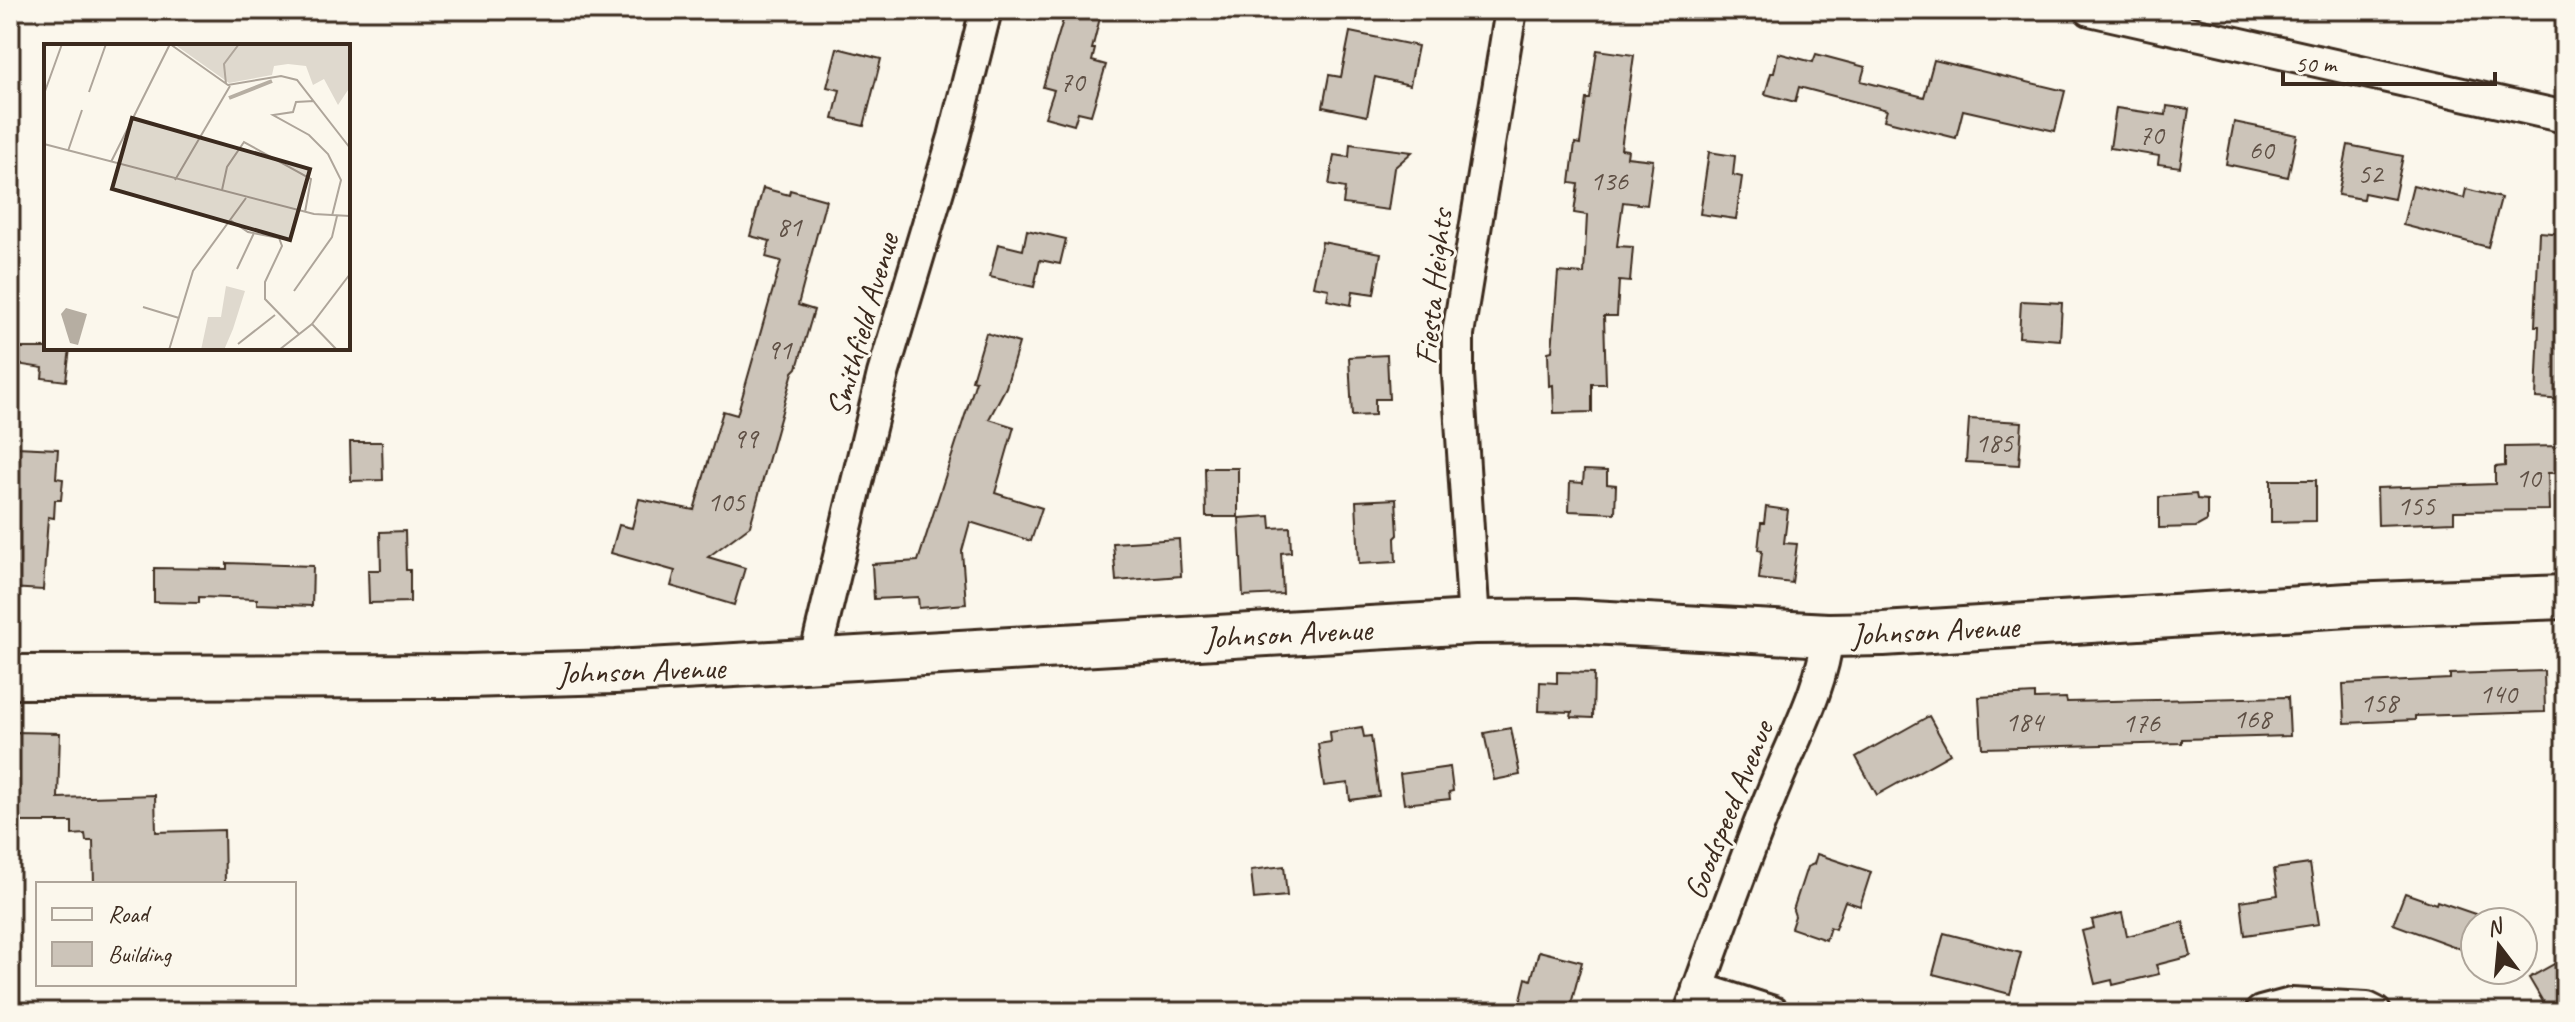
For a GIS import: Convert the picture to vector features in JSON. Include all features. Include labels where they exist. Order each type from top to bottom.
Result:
[{"type":"street","name":"Smithfield Avenue","points":[[814,661],[883,374],[954,137],[986,10]]},
{"type":"street","name":"Fiesta Heights","points":[[1474,622],[1458,334],[1511,10]]},
{"type":"street","points":[[2090,10],[2565,117]]},
{"type":"street","name":"Johnson Avenue","points":[[10,677],[615,672],[1474,622],[1645,624],[1828,635],[1955,631],[2349,605],[2565,597]]},
{"type":"street","name":"Goodspeed Avenue","points":[[1694,1000],[1734,887],[1821,681],[1828,635]]},
{"type":"street","points":[[1694,1000],[1773,1012]]},
{"type":"street","points":[[2261,1012],[2291,1004],[2367,1008],[2375,1012]]},
{"type":"building","points":[[1066,10],[1102,10],[1092,61],[1106,65],[1091,115],[1078,112],[1074,125],[1045,117],[1054,90],[1043,87]]},
{"type":"building","points":[[1350,32],[1418,46],[1410,85],[1375,77],[1367,116],[1323,107],[1329,75],[1341,77]]},
{"type":"building","points":[[837,48],[881,59],[864,126],[833,119],[840,90],[827,87]]},
{"type":"building","points":[[1597,50],[1634,55],[1621,149],[1628,150],[1627,157],[1653,160],[1647,205],[1623,202],[1617,246],[1633,247],[1630,282],[1619,281],[1617,316],[1604,316],[1606,384],[1592,384],[1592,412],[1554,413],[1548,352],[1552,351],[1558,272],[1584,274],[1587,215],[1574,213],[1578,184],[1570,183],[1575,143],[1580,144]]},
{"type":"building","points":[[1778,53],[1813,62],[1816,54],[1865,67],[1861,81],[1924,97],[1934,60],[2065,91],[2055,131],[1963,110],[1956,138],[1884,120],[1887,110],[1799,87],[1795,102],[1765,94]]},
{"type":"building","points":[[2167,106],[2189,109],[2180,167],[2158,164],[2159,156],[2110,148],[2116,108],[2166,115]]},
{"type":"building","points":[[2234,122],[2297,135],[2288,177],[2226,164]]},
{"type":"building","points":[[1350,144],[1412,152],[1394,168],[1388,210],[1343,204],[1345,188],[1329,185],[1334,155],[1349,157]]},
{"type":"building","points":[[2348,145],[2403,156],[2394,199],[2364,193],[2363,199],[2338,195]]},
{"type":"building","points":[[1709,152],[1735,156],[1733,175],[1742,177],[1736,219],[1700,214]]},
{"type":"building","points":[[2413,185],[2464,198],[2466,189],[2501,198],[2488,247],[2403,225]]},
{"type":"building","points":[[763,188],[789,195],[790,190],[826,200],[798,305],[814,310],[797,368],[793,372],[750,526],[708,557],[745,568],[734,605],[671,586],[675,571],[611,553],[619,525],[632,528],[639,499],[694,510],[723,411],[737,415],[781,261],[766,257],[770,241],[750,236]]},
{"type":"building","points":[[1027,230],[1066,239],[1060,264],[1040,260],[1034,287],[990,277],[998,244],[1023,250]]},
{"type":"building","points":[[2539,232],[2565,234],[2565,400],[2536,398]]},
{"type":"building","points":[[1322,242],[1381,253],[1374,294],[1353,291],[1351,305],[1327,300],[1329,289],[1313,286]]},
{"type":"building","points":[[2021,301],[2062,303],[2060,340],[2019,337]]},
{"type":"building","points":[[986,333],[1019,343],[1006,387],[989,419],[1014,427],[995,493],[1042,508],[1031,541],[970,522],[962,551],[966,604],[919,608],[918,597],[874,599],[872,564],[918,561],[976,381],[972,380]]},
{"type":"building","points":[[10,348],[70,350],[66,381],[42,378],[43,368],[10,363]]},
{"type":"building","points":[[1387,355],[1389,399],[1375,399],[1375,415],[1352,416],[1349,357]]},
{"type":"building","points":[[1969,419],[2022,422],[2019,465],[1966,462]]},
{"type":"building","points":[[350,442],[382,442],[383,480],[351,481]]},
{"type":"building","points":[[2565,446],[2565,473],[2548,473],[2549,510],[2454,511],[2454,522],[2378,525],[2377,488],[2495,484],[2495,467],[2505,466],[2505,447]]},
{"type":"building","points":[[16,447],[58,449],[56,478],[63,479],[61,500],[55,500],[54,518],[48,517],[43,590],[10,588],[13,499],[10,499],[10,475],[15,475]]},
{"type":"building","points":[[1205,468],[1238,468],[1238,517],[1206,517]]},
{"type":"building","points":[[1584,470],[1607,471],[1607,484],[1616,485],[1615,513],[1569,511],[1570,482],[1583,483]]},
{"type":"building","points":[[2271,480],[2316,480],[2316,521],[2271,522]]},
{"type":"building","points":[[2196,494],[2197,499],[2207,500],[2207,521],[2196,527],[2159,528],[2159,497]]},
{"type":"building","points":[[1396,499],[1396,562],[1359,564],[1356,501]]},
{"type":"building","points":[[1766,507],[1788,510],[1784,543],[1797,544],[1792,583],[1759,579],[1762,551],[1758,550]]},
{"type":"building","points":[[1270,516],[1271,528],[1290,527],[1291,552],[1281,553],[1283,594],[1243,596],[1239,518]]},
{"type":"building","points":[[405,531],[410,602],[369,603],[368,570],[381,570],[380,532]]},
{"type":"building","points":[[1179,539],[1181,576],[1116,581],[1113,543]]},
{"type":"building","points":[[227,563],[313,566],[312,606],[257,604],[257,599],[199,597],[199,603],[154,602],[154,568],[227,569]]},
{"type":"building","points":[[2544,671],[2545,712],[2415,716],[2415,720],[2345,723],[2343,684],[2450,679],[2450,674]]},
{"type":"building","points":[[1557,672],[1594,673],[1593,718],[1571,717],[1572,712],[1539,711],[1540,682],[1557,683]]},
{"type":"building","points":[[2035,694],[2035,699],[2066,698],[2067,702],[2288,697],[2290,736],[2182,739],[2182,743],[1982,748],[1979,697]]},
{"type":"building","points":[[1929,716],[1950,754],[1877,795],[1856,757]]},
{"type":"building","points":[[1362,727],[1364,737],[1371,736],[1379,796],[1350,800],[1348,783],[1324,786],[1318,744],[1331,742],[1330,732]]},
{"type":"building","points":[[1511,728],[1520,775],[1494,780],[1484,733]]},
{"type":"building","points":[[16,732],[60,733],[58,798],[155,795],[156,832],[224,830],[225,882],[94,882],[93,841],[86,841],[85,834],[72,835],[72,822],[10,822],[10,754],[16,754]]},
{"type":"building","points":[[1450,767],[1453,791],[1449,792],[1450,799],[1404,804],[1400,774]]},
{"type":"building","points":[[1817,854],[1871,872],[1860,906],[1845,901],[1835,929],[1830,927],[1826,940],[1791,928],[1795,916],[1793,910],[1807,867],[1814,864]]},
{"type":"building","points":[[2310,864],[2319,924],[2245,935],[2241,901],[2278,895],[2274,869]]},
{"type":"building","points":[[1284,866],[1287,896],[1254,899],[1251,870]]},
{"type":"building","points":[[2405,893],[2459,909],[2459,948],[2393,924]]},
{"type":"building","points":[[2122,913],[2127,936],[2183,922],[2191,956],[2156,965],[2159,974],[2113,985],[2112,980],[2095,984],[2082,931],[2094,928],[2092,920]]},
{"type":"building","points":[[1944,933],[2021,953],[2010,994],[1933,974]]},
{"type":"building","points":[[1539,951],[1582,962],[1569,1012],[1518,1012],[1526,978],[1531,980]]},
{"type":"building","points":[[2565,958],[2565,1012],[2549,1012],[2534,986],[2539,986],[2539,972]]}]
